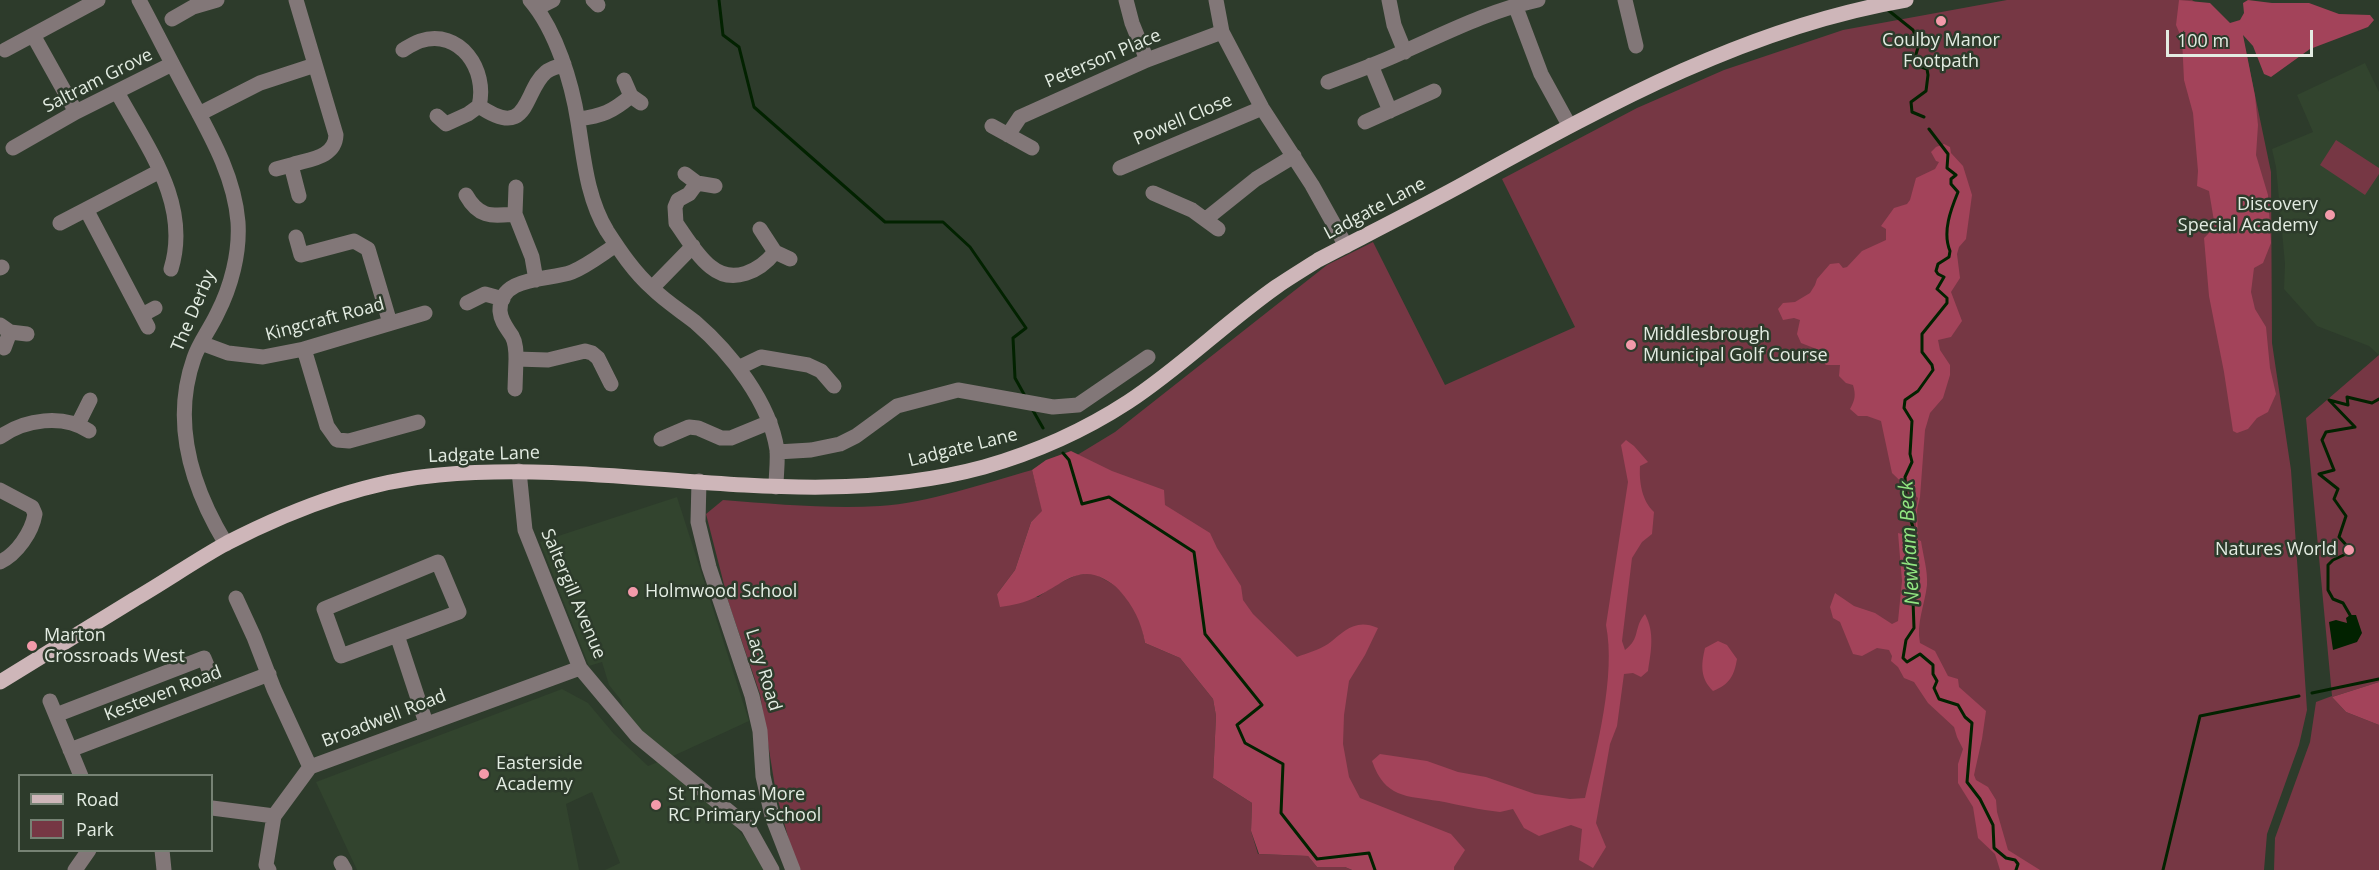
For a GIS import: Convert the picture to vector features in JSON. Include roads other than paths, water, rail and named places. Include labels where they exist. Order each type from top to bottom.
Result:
[{"type":"main road","name":"Ladgate Lane","points":[[0,682],[226,543],[309,506],[366,488],[437,475],[519,471],[776,487],[846,488],[935,478],[983,467],[1030,452],[1084,427],[1126,403],[1167,374],[1275,287],[1569,125],[1646,86],[1734,48],[1861,8],[1906,0]]},
{"type":"street","points":[[5,50],[96,0]]},
{"type":"street","name":"The Derby","points":[[139,0],[199,114],[231,181],[238,225],[233,268],[227,291],[194,358],[185,393],[186,444],[197,486],[210,517],[226,543]]},
{"type":"street","points":[[178,10],[217,0]]},
{"type":"street","points":[[276,169],[329,153],[336,141],[296,0]]},
{"type":"street","points":[[553,0],[534,4],[564,64],[578,119],[586,173],[595,206],[603,224],[616,245],[652,288],[714,340],[738,368],[770,422],[777,453],[776,487]]},
{"type":"street","points":[[1126,0],[1132,23],[1147,60]]},
{"type":"street","points":[[1216,0],[1222,32],[1262,108],[1312,185],[1346,246]]},
{"type":"street","points":[[1389,0],[1394,25],[1405,51]]},
{"type":"street","points":[[1328,82],[1405,51],[1456,26],[1515,5],[1538,0]]},
{"type":"street","points":[[1625,0],[1636,46]]},
{"type":"street","points":[[1515,5],[1541,74],[1569,125]]},
{"type":"street","name":"Peterson Place","points":[[1008,135],[1020,117],[1147,60],[1222,32]]},
{"type":"street","points":[[403,50],[418,34],[452,43],[466,52],[473,61],[482,86],[479,106],[468,114],[442,126]]},
{"type":"street","points":[[33,35],[76,112]]},
{"type":"street","name":"Saltram Grove","points":[[13,148],[38,125],[76,112],[172,64]]},
{"type":"street","points":[[199,114],[260,83],[315,64]]},
{"type":"street","points":[[479,106],[501,117],[515,116],[522,111],[540,78],[548,71],[564,64]]},
{"type":"street","points":[[1371,65],[1390,111]]},
{"type":"street","points":[[578,119],[601,116],[636,100],[624,80]]},
{"type":"street","points":[[1365,122],[1434,91]]},
{"type":"street","points":[[117,92],[170,194],[182,252],[171,269]]},
{"type":"street","name":"Powell Close","points":[[1120,168],[1262,108]]},
{"type":"street","points":[[992,126],[1032,148]]},
{"type":"street","points":[[1154,194],[1192,210],[1212,224],[1256,179],[1294,156]]},
{"type":"street","points":[[291,165],[299,196]]},
{"type":"street","points":[[60,223],[87,211],[160,171]]},
{"type":"street","points":[[715,186],[691,178],[688,194],[678,200],[675,215],[676,223],[710,267],[721,273],[735,276],[757,270],[766,264],[775,252]]},
{"type":"street","points":[[516,187],[515,214],[532,257],[536,279]]},
{"type":"street","points":[[466,195],[475,208],[488,215],[515,214]]},
{"type":"street","points":[[87,211],[148,317]]},
{"type":"street","points":[[760,229],[775,252],[790,259]]},
{"type":"street","points":[[296,237],[294,256],[348,242],[363,244],[371,254],[390,323]]},
{"type":"street","points":[[515,389],[516,346],[502,320],[500,310],[503,299],[512,287],[521,282],[554,278],[573,272],[616,245]]},
{"type":"street","points":[[652,288],[693,246]]},
{"type":"street","points":[[467,303],[485,294],[503,299]]},
{"type":"street","name":"Kingcraft Road","points":[[201,343],[246,356],[263,357],[304,349],[424,313]]},
{"type":"street","points":[[4,348],[5,328],[27,334]]},
{"type":"street","points":[[304,349],[327,426],[337,440],[349,441],[418,422]]},
{"type":"street","points":[[516,359],[548,360],[585,351],[598,358],[611,384]]},
{"type":"street","points":[[738,368],[761,357],[826,366],[834,386]]},
{"type":"street","points":[[777,453],[811,450],[840,444],[856,436],[897,406],[958,390],[1053,407],[1078,405],[1148,357]]},
{"type":"street","points":[[0,437],[19,426],[33,423],[62,421],[84,427],[90,400]]},
{"type":"street","points":[[661,439],[689,427],[698,428],[721,438],[731,438],[770,422]]},
{"type":"street","name":"Saltergill Avenue","points":[[519,471],[525,530],[580,668],[637,736],[748,827],[772,870]]},
{"type":"street","name":"Lacy Road","points":[[699,481],[698,522],[709,567],[752,696],[760,731],[763,776],[772,816],[793,870]]},
{"type":"street","points":[[0,490],[32,507],[35,514],[24,539],[15,551],[0,562]]},
{"type":"street","points":[[438,562],[459,612],[397,635],[341,656],[324,609],[438,562]]},
{"type":"street","points":[[236,598],[310,767]]},
{"type":"street","points":[[397,635],[426,723]]},
{"type":"street","points":[[56,715],[204,658],[211,675]]},
{"type":"street","name":"Broadwell Road","points":[[268,870],[266,865],[274,816],[310,767],[580,668]]},
{"type":"street","name":"Kesteven Road","points":[[70,750],[269,674]]},
{"type":"street","points":[[50,700],[80,774]]},
{"type":"street","points":[[213,808],[274,816]]},
{"type":"street","points":[[75,870],[88,852]]},
{"type":"street","points":[[162,852],[164,870]]},
{"type":"waterway","points":[[719,0],[723,35],[739,47],[754,107],[885,222],[943,222],[970,247],[1026,328],[1013,338],[1015,378],[1025,396]]},
{"type":"waterway","points":[[1888,10],[1913,30],[1919,44],[1914,61],[1915,65],[1927,69],[1926,91],[1911,102],[1912,112],[1924,117]]},
{"type":"waterway","name":"Newham Beck","points":[[1929,129],[1948,154],[1947,168],[1956,175],[1951,179],[1951,184],[1958,192],[1947,228],[1949,257],[1938,264],[1936,271],[1944,277],[1937,289],[1947,298],[1947,303],[1922,334],[1922,352],[1933,370],[1918,391],[1905,400],[1904,408],[1912,421],[1910,454],[1912,462],[1905,477],[1907,509],[1914,530],[1911,545],[1914,628],[1906,640],[1903,658],[1907,662],[1920,654],[1933,665],[1933,674],[1937,681],[1934,688],[1939,699],[1958,705],[1965,717],[1972,723],[1967,782],[1980,799],[1993,825],[1994,848],[2006,858],[2015,860],[2018,864],[2016,870]]},
{"type":"waterway","points":[[2350,615],[2343,603],[2333,599],[2328,590],[2328,565],[2346,554],[2347,546],[2339,537],[2346,516],[2334,499],[2338,489],[2319,474],[2334,470],[2322,440],[2326,432],[2355,427],[2329,400],[2348,405],[2347,397],[2372,403],[2379,399]]},
{"type":"waterway","points":[[1031,407],[1043,428]]},
{"type":"waterway","points":[[1063,453],[1069,460],[1082,504],[1109,497],[1194,552],[1205,634],[1262,705],[1237,725],[1245,743],[1283,764],[1281,813],[1317,859],[1369,853],[1375,870]]},
{"type":"waterway","points":[[2312,693],[2379,679]]},
{"type":"waterway","points":[[2163,870],[2200,716],[2299,696]]},
{"type":"place","name":"Coulby Manor Footpath","points":[[1941,21]]},
{"type":"place","name":"Discovery Special Academy","points":[[2330,215]]},
{"type":"place","name":"Middlesbrough Municipal Golf Course","points":[[1631,345]]},
{"type":"place","name":"Natures World","points":[[2349,550]]},
{"type":"place","name":"Holmwood School","points":[[633,592]]},
{"type":"place","name":"Marton Crossroads West","points":[[32,646]]},
{"type":"place","name":"Easterside Academy","points":[[484,774]]},
{"type":"place","name":"St Thomas More RC Primary School","points":[[656,805]]}]
